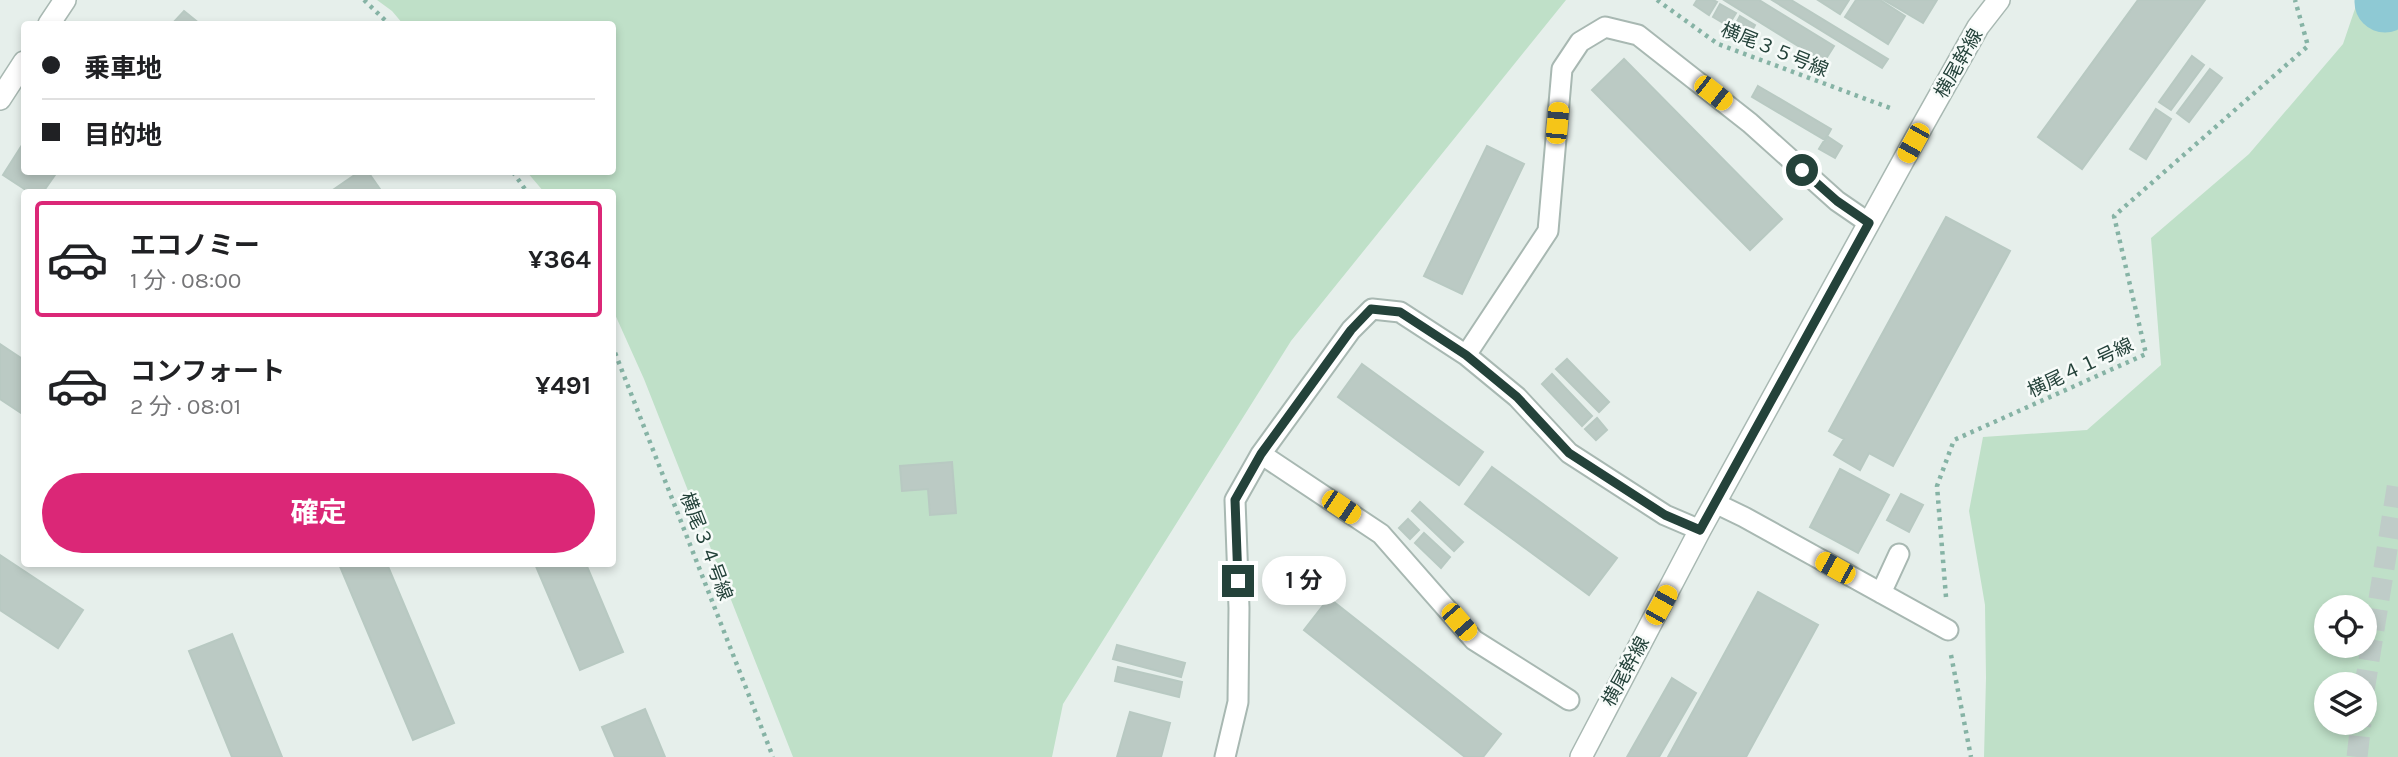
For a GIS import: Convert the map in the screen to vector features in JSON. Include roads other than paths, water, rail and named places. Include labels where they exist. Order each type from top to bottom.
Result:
[{"type":"street","points":[[51,21],[65,0]]},
{"type":"street","name":"横尾幹線","points":[[1581,757],[1700,530],[1869,223],[1978,27],[1999,0]]},
{"type":"street","points":[[0,99],[21,67]]},
{"type":"lane","points":[[1466,355],[1548,231],[1562,69],[1580,41],[1605,27],[1638,35],[1750,123],[1837,201],[1869,223]]},
{"type":"lane","points":[[1225,757],[1238,702],[1239,608],[1235,500],[1261,454],[1351,330],[1371,309],[1400,312],[1466,355],[1517,397],[1569,453],[1665,515],[1700,530]]},
{"type":"lane","points":[[1261,454],[1381,534],[1474,640],[1569,700]]},
{"type":"lane","points":[[1715,503],[1948,631]]},
{"type":"lane","points":[[1881,593],[1899,554]]},
{"type":"tunnel","points":[[2367,672],[2398,482]]},
{"type":"tunnel","points":[[2357,757],[2360,735]]}]
